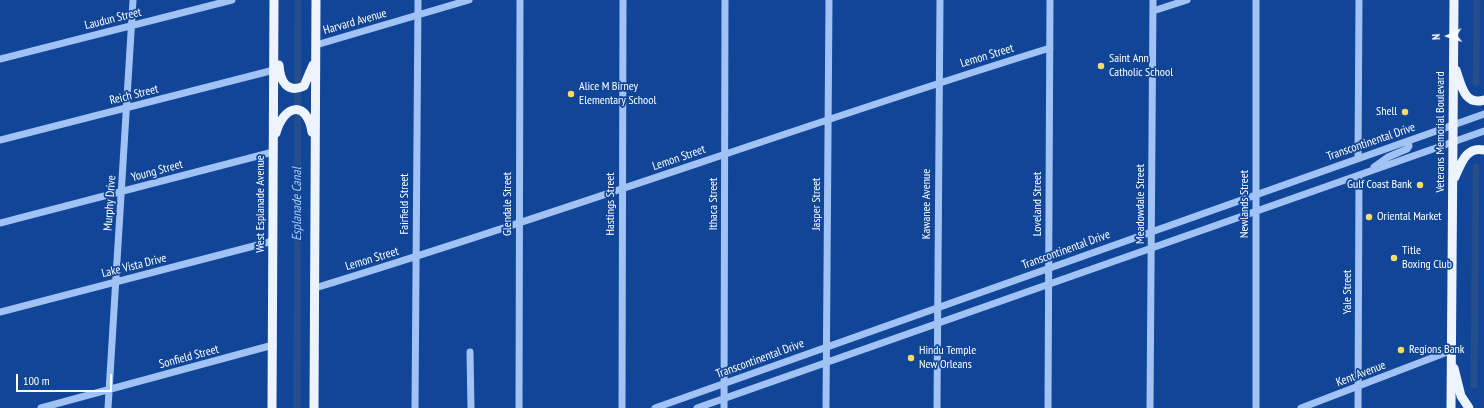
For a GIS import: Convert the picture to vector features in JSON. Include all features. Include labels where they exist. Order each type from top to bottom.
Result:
[{"type":"main road","name":"West Esplanade Avenue","points":[[272,408],[274,0]]},
{"type":"main road","points":[[314,408],[316,0]]},
{"type":"main road","name":"Veterans Memorial Boulevard","points":[[1451,408],[1450,351],[1454,181],[1454,0]]},
{"type":"main road","points":[[274,10],[279,26],[279,76],[287,87],[296,89],[304,86],[309,78],[316,55]]},
{"type":"main road","points":[[1454,63],[1463,90],[1468,98],[1473,101],[1484,100]]},
{"type":"main road","points":[[274,141],[278,124],[284,114],[290,110],[301,112],[311,122],[315,153]]},
{"type":"main road","points":[[1454,181],[1464,158],[1469,152],[1476,149],[1484,150]]},
{"type":"main road","points":[[1450,351],[1460,396],[1469,408]]},
{"type":"street","name":"Murphy Drive","points":[[108,408],[133,0]]},
{"type":"street","name":"Laudun Street","points":[[0,58],[232,0]]},
{"type":"street","name":"Fairfield Street","points":[[415,408],[418,0]]},
{"type":"street","name":"Harvard Avenue","points":[[316,45],[469,0]]},
{"type":"street","name":"Glendale Street","points":[[519,408],[520,0]]},
{"type":"street","name":"Hastings Street","points":[[622,408],[623,0]]},
{"type":"street","name":"Ithaca Street","points":[[724,408],[726,154],[725,0]]},
{"type":"street","name":"Jasper Street","points":[[826,408],[829,0]]},
{"type":"street","name":"Kawanee Avenue","points":[[937,408],[940,0]]},
{"type":"street","name":"Loveland Street","points":[[1048,408],[1050,0]]},
{"type":"street","name":"Meadowdale Street","points":[[1150,408],[1153,0]]},
{"type":"street","points":[[1153,11],[1187,0]]},
{"type":"street","name":"Newlands Street","points":[[1256,0],[1256,408]]},
{"type":"street","points":[[1358,158],[1359,0]]},
{"type":"street","name":"Lemon Street","points":[[315,288],[519,224],[939,82],[1050,48]]},
{"type":"street","name":"Reich Street","points":[[0,140],[274,70]]},
{"type":"street","name":"Transcontinental Drive","points":[[655,408],[1484,114]]},
{"type":"street","name":"Transcontinental Drive","points":[[696,408],[1256,210],[1359,176],[1453,140],[1484,131]]},
{"type":"street","points":[[1369,171],[1388,157],[1407,149],[1409,146],[1408,141]]},
{"type":"street","name":"Young Street","points":[[0,223],[274,152]]},
{"type":"street","name":"Yale Street","points":[[1358,408],[1359,176]]},
{"type":"street","name":"Lake Vista Drive","points":[[0,312],[273,242]]},
{"type":"street","name":"Sonfield Street","points":[[41,408],[273,345]]},
{"type":"street","name":"Kent Avenue","points":[[1301,408],[1450,351]]},
{"type":"street","points":[[470,352],[471,408]]},
{"type":"waterway","name":"Esplanade Canal","points":[[297,408],[298,0]]},
{"type":"waterway","points":[[1476,83],[1477,0]]},
{"type":"waterway","points":[[1474,385],[1476,167]]},
{"type":"place","name":"Saint Ann Catholic School","points":[[1101,66]]},
{"type":"place","name":"Alice M Birney Elementary School","points":[[571,94]]},
{"type":"place","name":"Shell","points":[[1405,112]]},
{"type":"place","name":"Gulf Coast Bank","points":[[1420,185]]},
{"type":"place","name":"Oriental Market","points":[[1369,217]]},
{"type":"place","name":"Title Boxing Club","points":[[1394,258]]},
{"type":"place","name":"Regions Bank","points":[[1401,350]]},
{"type":"place","name":"Hindu Temple New Orleans","points":[[911,358]]}]
